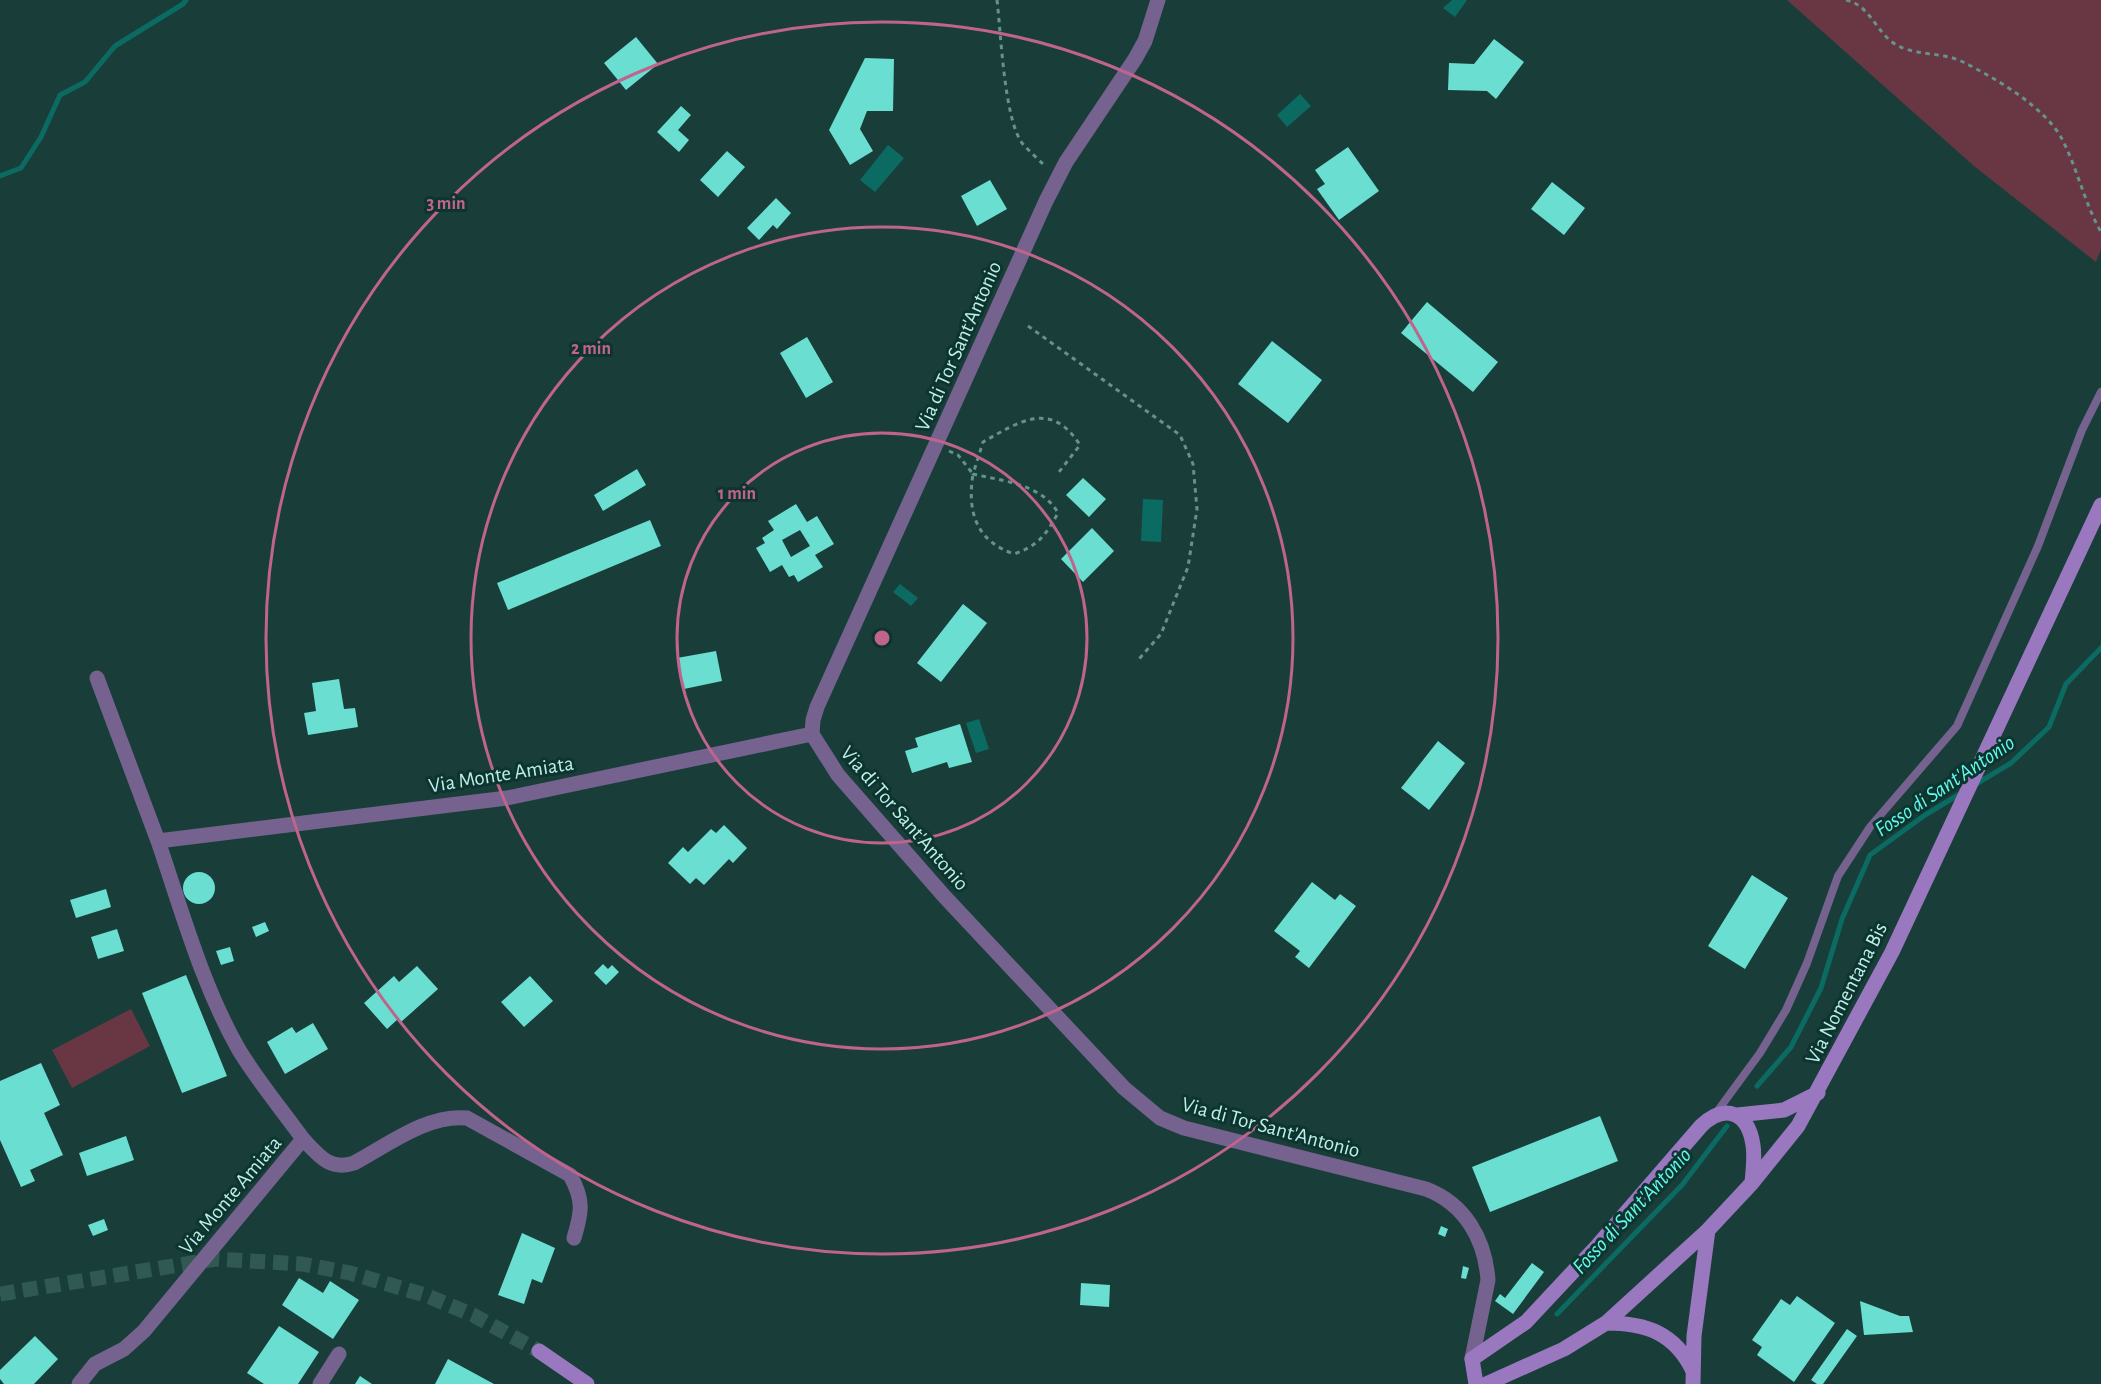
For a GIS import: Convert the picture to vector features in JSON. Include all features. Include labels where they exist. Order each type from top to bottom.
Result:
[{"type":"main road","name":"Via Nomentana Bis","points":[[1486,1384],[1577,1342],[1606,1323],[1708,1230],[1752,1183],[1798,1126],[1818,1093],[1892,952],[1988,751],[2101,505]]},
{"type":"main road","points":[[1472,1359],[1526,1322],[1598,1245],[1701,1126],[1715,1114],[1724,1112],[1737,1115],[1784,1110],[1818,1093]]},
{"type":"main road","points":[[1737,1115],[1749,1129],[1753,1144],[1752,1183]]},
{"type":"main road","points":[[1693,1378],[1694,1336],[1708,1230]]},
{"type":"main road","points":[[1606,1323],[1638,1325],[1664,1335],[1675,1343],[1693,1378]]},
{"type":"main road","points":[[538,1351],[587,1384]]},
{"type":"main road","name":"Via di Tor Sant'Antonio","points":[[1472,1359],[1476,1384]]},
{"type":"street","name":"Via di Tor Sant'Antonio","points":[[1158,0],[1144,41],[1135,59],[1056,180],[817,707],[812,734],[834,770],[944,896],[1066,1029],[1149,1110],[1184,1128],[1426,1189],[1455,1205],[1478,1237],[1487,1266],[1488,1280],[1472,1359]]},
{"type":"street","name":"Via Monte Amiata","points":[[79,1384],[95,1364],[124,1349],[144,1331],[303,1139],[258,1079],[230,1031],[201,965],[158,841],[97,678]]},
{"type":"street","name":"Via Monte Amiata","points":[[158,841],[507,798],[812,734]]},
{"type":"street","points":[[303,1139],[323,1160],[332,1165],[343,1166],[354,1164],[434,1121],[450,1117],[467,1118],[570,1175],[578,1190],[582,1213],[574,1238]]},
{"type":"street","points":[[320,1384],[339,1354]]},
{"type":"lane","points":[[1715,1114],[1760,1053],[1786,1010],[1807,963],[1838,876],[1870,827],[1939,750],[1957,726],[2038,546],[2082,430],[2101,392]]},
{"type":"path","points":[[997,0],[1004,73],[1013,117],[1021,141],[1046,168]]},
{"type":"path","points":[[1846,0],[1865,11],[1892,42],[1919,52],[1958,60],[1998,82],[2046,116],[2062,138],[2085,200],[2101,232]]},
{"type":"path","points":[[1028,326],[1180,435],[1193,464],[1197,509],[1188,567],[1161,634],[1139,659]]},
{"type":"path","points":[[936,445],[958,455],[973,474],[1017,483],[1035,492],[1056,508],[1058,513],[1049,530],[1035,547],[1014,554],[993,547],[978,527],[970,494],[973,474],[983,442],[1031,417],[1052,420],[1069,428],[1080,444],[1059,472]]},
{"type":"shaded area","points":[[1787,0],[2101,0],[2101,249],[2096,262],[1974,166]]},
{"type":"shaded area","points":[[131,1009],[150,1046],[72,1088],[52,1050]]},
{"type":"water","points":[[1452,0],[1467,0],[1455,17],[1443,8]]},
{"type":"water","points":[[1300,94],[1311,106],[1287,127],[1277,115]]},
{"type":"water","points":[[888,145],[904,158],[875,192],[860,180]]},
{"type":"water","points":[[1143,499],[1163,500],[1161,542],[1141,541]]},
{"type":"water","points":[[900,584],[918,598],[911,606],[893,592]]},
{"type":"water","points":[[979,719],[989,749],[976,753],[966,723]]},
{"type":"building","points":[[636,37],[658,64],[626,90],[604,63]]},
{"type":"building","points":[[1494,39],[1524,62],[1496,99],[1487,91],[1448,90],[1449,63],[1474,64]]},
{"type":"building","points":[[865,58],[894,59],[893,111],[867,111],[860,129],[873,151],[850,165],[829,130]]},
{"type":"building","points":[[681,106],[691,115],[678,130],[689,140],[679,152],[657,132]]},
{"type":"building","points":[[1348,147],[1379,191],[1339,220],[1317,189],[1325,184],[1315,170]]},
{"type":"building","points":[[727,151],[745,167],[718,197],[700,180]]},
{"type":"building","points":[[990,180],[1007,209],[977,226],[961,196]]},
{"type":"building","points":[[1552,182],[1585,208],[1564,235],[1531,209]]},
{"type":"building","points":[[776,198],[791,213],[777,229],[773,225],[759,240],[747,228]]},
{"type":"building","points":[[1427,302],[1498,362],[1473,392],[1401,333]]},
{"type":"building","points":[[807,337],[833,382],[806,398],[780,353]]},
{"type":"building","points":[[1272,341],[1322,380],[1288,423],[1238,384]]},
{"type":"building","points":[[637,469],[646,485],[603,511],[594,495]]},
{"type":"building","points":[[1083,478],[1106,499],[1089,517],[1066,495]]},
{"type":"building","points":[[796,504],[807,522],[817,516],[834,544],[815,555],[823,567],[798,582],[794,575],[789,577],[782,565],[770,572],[756,548],[765,543],[762,538],[774,530],[768,521]],"holes":[[[800,530],[810,546],[791,557],[782,540]]]},
{"type":"building","points":[[650,520],[661,546],[508,610],[497,583]]},
{"type":"building","points":[[1092,528],[1114,551],[1083,582],[1061,559]]},
{"type":"building","points":[[963,604],[987,623],[941,682],[917,663]]},
{"type":"building","points":[[716,651],[722,681],[684,689],[677,658]]},
{"type":"building","points":[[339,679],[344,709],[355,708],[358,727],[308,735],[304,713],[316,711],[312,683]]},
{"type":"building","points":[[960,724],[972,762],[949,768],[947,762],[912,773],[905,751],[918,747],[915,738]]},
{"type":"building","points":[[1438,741],[1465,763],[1429,810],[1401,788]]},
{"type":"building","points":[[724,825],[747,848],[733,863],[729,859],[704,885],[696,878],[690,884],[668,863],[683,847],[688,852],[711,829],[716,833]]},
{"type":"building","points":[[199,872],[211,876],[215,888],[211,900],[199,904],[187,900],[183,888],[187,876]]},
{"type":"building","points":[[1752,875],[1788,898],[1745,969],[1708,946]]},
{"type":"building","points":[[1312,882],[1335,900],[1340,894],[1356,906],[1309,968],[1295,957],[1300,951],[1274,931]]},
{"type":"building","points":[[106,889],[111,907],[76,918],[70,900]]},
{"type":"building","points":[[265,922],[269,931],[256,937],[252,927]]},
{"type":"building","points":[[117,929],[124,951],[98,959],[91,937]]},
{"type":"building","points":[[230,947],[234,961],[221,965],[216,951]]},
{"type":"building","points":[[603,964],[608,969],[612,965],[619,972],[606,985],[594,973]]},
{"type":"building","points":[[417,966],[438,989],[401,1022],[398,1019],[387,1029],[364,1003],[394,976],[399,982]]},
{"type":"building","points":[[186,975],[227,1076],[182,1093],[142,993]]},
{"type":"building","points":[[530,976],[553,1001],[524,1027],[501,1002]]},
{"type":"building","points":[[313,1023],[328,1049],[285,1074],[267,1042],[292,1027],[296,1033]]},
{"type":"building","points":[[41,1063],[60,1105],[44,1113],[63,1155],[30,1170],[35,1181],[21,1187],[0,1140],[0,1081]]},
{"type":"building","points":[[1600,1116],[1618,1161],[1490,1212],[1472,1167]]},
{"type":"building","points":[[126,1136],[134,1160],[87,1176],[79,1153]]},
{"type":"building","points":[[104,1219],[108,1230],[93,1236],[88,1225]]},
{"type":"building","points":[[1441,1226],[1448,1229],[1445,1237],[1438,1234]]},
{"type":"building","points":[[522,1233],[555,1248],[542,1283],[532,1279],[524,1304],[498,1295]]},
{"type":"building","points":[[1532,1263],[1544,1272],[1513,1314],[1495,1301],[1500,1294],[1505,1298]]},
{"type":"building","points":[[1463,1266],[1469,1268],[1466,1279],[1461,1278]]},
{"type":"building","points":[[299,1278],[323,1293],[330,1281],[359,1300],[333,1339],[282,1305]]},
{"type":"building","points":[[1081,1283],[1110,1285],[1109,1307],[1080,1305]]},
{"type":"building","points":[[1797,1296],[1835,1323],[1794,1382],[1757,1355],[1762,1347],[1752,1340],[1781,1299],[1790,1305]]},
{"type":"building","points":[[1860,1301],[1900,1316],[1909,1316],[1913,1332],[1864,1335]]},
{"type":"building","points":[[279,1326],[319,1352],[298,1384],[264,1384],[247,1373]]},
{"type":"building","points":[[1847,1329],[1857,1336],[1823,1384],[1817,1384],[1811,1380]]},
{"type":"building","points":[[35,1336],[58,1359],[34,1384],[4,1384],[0,1379],[0,1370]]},
{"type":"building","points":[[448,1359],[494,1384],[435,1384]]},
{"type":"building","points":[[360,1376],[372,1384],[355,1384]]},
{"type":"waterway","points":[[0,176],[21,168],[41,137],[60,95],[85,82],[115,46],[186,0]]},
{"type":"waterway","name":"Fosso di Sant'Antonio","points":[[1976,784],[2011,763],[2049,727],[2066,684],[2101,648]]},
{"type":"waterway","name":"Fosso di Sant'Antonio","points":[[1757,1086],[1791,1047],[1821,988],[1842,919],[1870,855],[1925,815],[1963,792]]},
{"type":"waterway","name":"Fosso di Sant'Antonio","points":[[1557,1314],[1682,1185],[1727,1126]]},
{"type":"tunnel","points":[[0,1294],[216,1259],[302,1264],[350,1273],[425,1295],[473,1315],[539,1351]]}]
